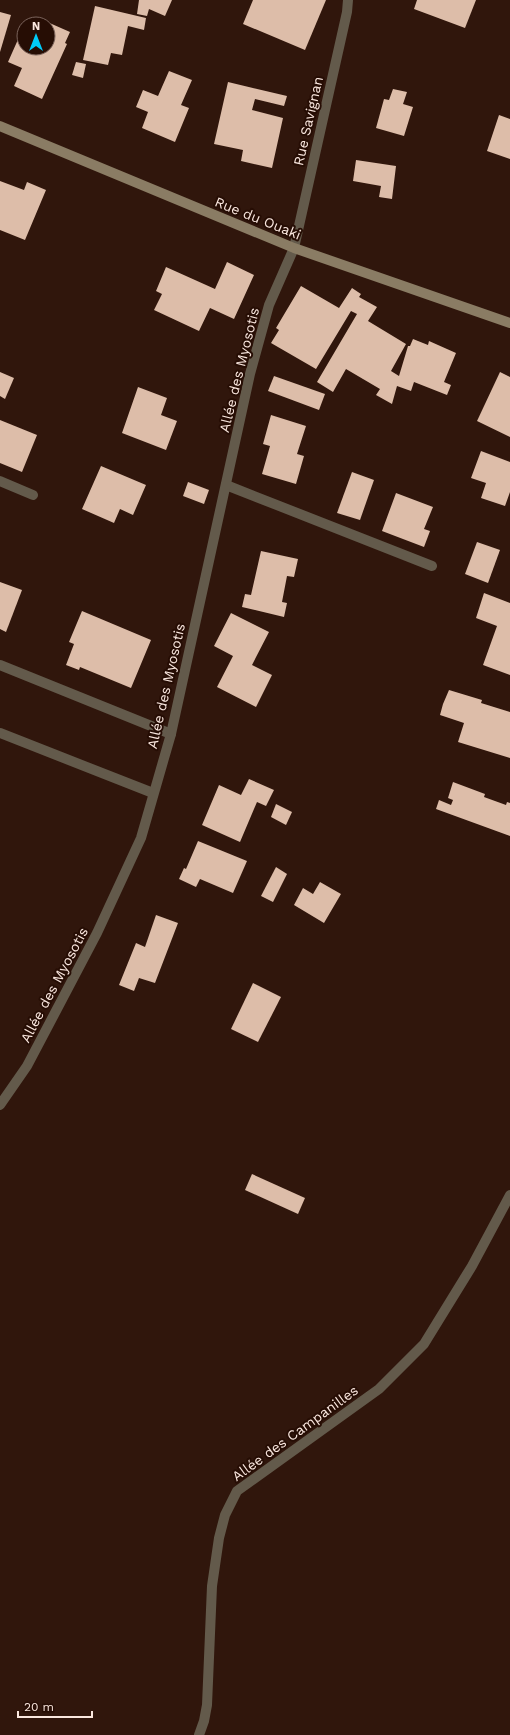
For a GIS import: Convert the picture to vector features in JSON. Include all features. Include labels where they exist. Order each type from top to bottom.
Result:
[{"type":"street","name":"Rue Savignan","points":[[294,248],[347,12],[348,0]]},
{"type":"street","name":"Rue du Ouaki","points":[[0,126],[294,248],[510,323]]},
{"type":"street","name":"Allée des Myosotis","points":[[0,1105],[27,1066],[97,933],[140,838],[170,734],[250,374],[269,305],[294,248]]},
{"type":"street","points":[[0,481],[33,495]]},
{"type":"street","points":[[226,485],[432,566]]},
{"type":"street","points":[[0,665],[170,734]]},
{"type":"street","points":[[0,733],[153,793]]},
{"type":"street","name":"Allée des Campanilles","points":[[199,1735],[204,1721],[207,1705],[212,1586],[219,1538],[225,1515],[238,1491],[379,1389],[424,1344],[472,1266],[510,1195]]},
{"type":"building","points":[[139,0],[172,0],[165,16],[149,9],[147,16],[137,14]]},
{"type":"building","points":[[253,0],[326,0],[305,50],[243,24]]},
{"type":"building","points":[[417,0],[476,0],[465,28],[414,9]]},
{"type":"building","points":[[95,6],[146,18],[144,30],[128,26],[122,55],[111,53],[108,65],[83,60]]},
{"type":"building","points":[[0,12],[11,15],[0,52]]},
{"type":"building","points":[[56,26],[70,32],[65,43],[67,44],[42,99],[14,86],[22,68],[8,62],[16,44],[16,56],[56,56]]},
{"type":"building","points":[[76,62],[86,64],[83,78],[72,75]]},
{"type":"building","points":[[169,71],[192,80],[181,105],[189,108],[175,142],[142,128],[148,112],[136,107],[143,90],[158,96]]},
{"type":"building","points":[[228,82],[287,96],[284,106],[255,99],[252,110],[283,118],[272,168],[241,161],[243,150],[214,144]]},
{"type":"building","points":[[393,89],[407,92],[403,104],[413,107],[404,136],[376,128],[384,99],[389,100]]},
{"type":"building","points":[[499,115],[510,119],[510,159],[487,151]]},
{"type":"building","points":[[356,160],[396,166],[392,199],[379,197],[381,186],[353,181]]},
{"type":"building","points":[[0,181],[24,190],[27,182],[46,190],[25,240],[0,230]]},
{"type":"building","points":[[227,262],[254,275],[234,319],[210,308],[199,331],[154,310],[162,294],[156,291],[166,267],[215,289]]},
{"type":"building","points":[[301,286],[339,308],[352,288],[361,294],[359,297],[377,307],[368,321],[406,344],[391,371],[399,376],[408,346],[410,346],[413,339],[428,345],[429,341],[456,353],[444,382],[451,385],[447,395],[414,382],[411,391],[397,386],[392,404],[376,395],[380,389],[346,369],[333,392],[317,382],[357,314],[351,311],[316,369],[271,343],[279,330],[276,328]]},
{"type":"building","points":[[0,372],[14,378],[5,399],[0,396]]},
{"type":"building","points":[[500,372],[510,377],[510,437],[477,421]]},
{"type":"building","points":[[274,376],[325,394],[319,410],[268,391]]},
{"type":"building","points":[[138,387],[167,398],[161,415],[177,421],[166,450],[122,433]]},
{"type":"building","points":[[271,415],[306,426],[297,454],[304,456],[296,484],[262,474],[270,446],[263,444]]},
{"type":"building","points":[[0,420],[37,435],[22,472],[0,463]]},
{"type":"building","points":[[481,451],[510,462],[510,492],[505,506],[481,498],[486,483],[471,478]]},
{"type":"building","points":[[101,466],[146,485],[133,515],[120,509],[114,523],[82,509]]},
{"type":"building","points":[[352,472],[374,480],[360,520],[337,513]]},
{"type":"building","points":[[188,482],[209,490],[204,504],[183,496]]},
{"type":"building","points":[[396,493],[433,507],[424,529],[430,531],[424,547],[382,531]]},
{"type":"building","points":[[477,542],[500,550],[488,583],[465,574]]},
{"type":"building","points":[[261,551],[298,559],[294,577],[287,576],[282,602],[287,603],[284,617],[242,607],[245,594],[251,595]]},
{"type":"building","points":[[0,582],[22,590],[6,632],[0,629]]},
{"type":"building","points":[[484,593],[510,603],[510,675],[483,665],[497,626],[476,618]]},
{"type":"building","points":[[82,611],[151,640],[131,688],[80,667],[79,670],[66,665],[74,644],[69,642]]},
{"type":"building","points":[[231,613],[269,632],[252,665],[272,675],[256,707],[217,687],[233,656],[214,646]]},
{"type":"building","points":[[449,690],[482,700],[481,703],[510,712],[510,758],[458,742],[464,723],[440,715]]},
{"type":"building","points":[[249,779],[274,790],[266,806],[257,802],[240,842],[202,825],[219,785],[241,795]]},
{"type":"building","points":[[453,782],[485,794],[484,797],[506,805],[507,802],[510,803],[510,836],[436,809],[439,800],[451,805],[453,800],[448,798]]},
{"type":"building","points":[[276,804],[292,812],[286,825],[271,817]]},
{"type":"building","points":[[198,841],[247,861],[233,893],[200,879],[196,887],[179,879],[184,868],[186,869]]},
{"type":"building","points":[[276,867],[287,874],[273,902],[261,896]]},
{"type":"building","points":[[320,882],[341,894],[324,923],[294,905],[303,888],[313,894]]},
{"type":"building","points":[[156,915],[178,923],[155,983],[139,978],[134,991],[119,985],[136,943],[145,947]]},
{"type":"building","points":[[253,983],[281,997],[258,1042],[231,1029]]},
{"type":"building","points":[[252,1174],[305,1198],[298,1214],[245,1190]]}]
